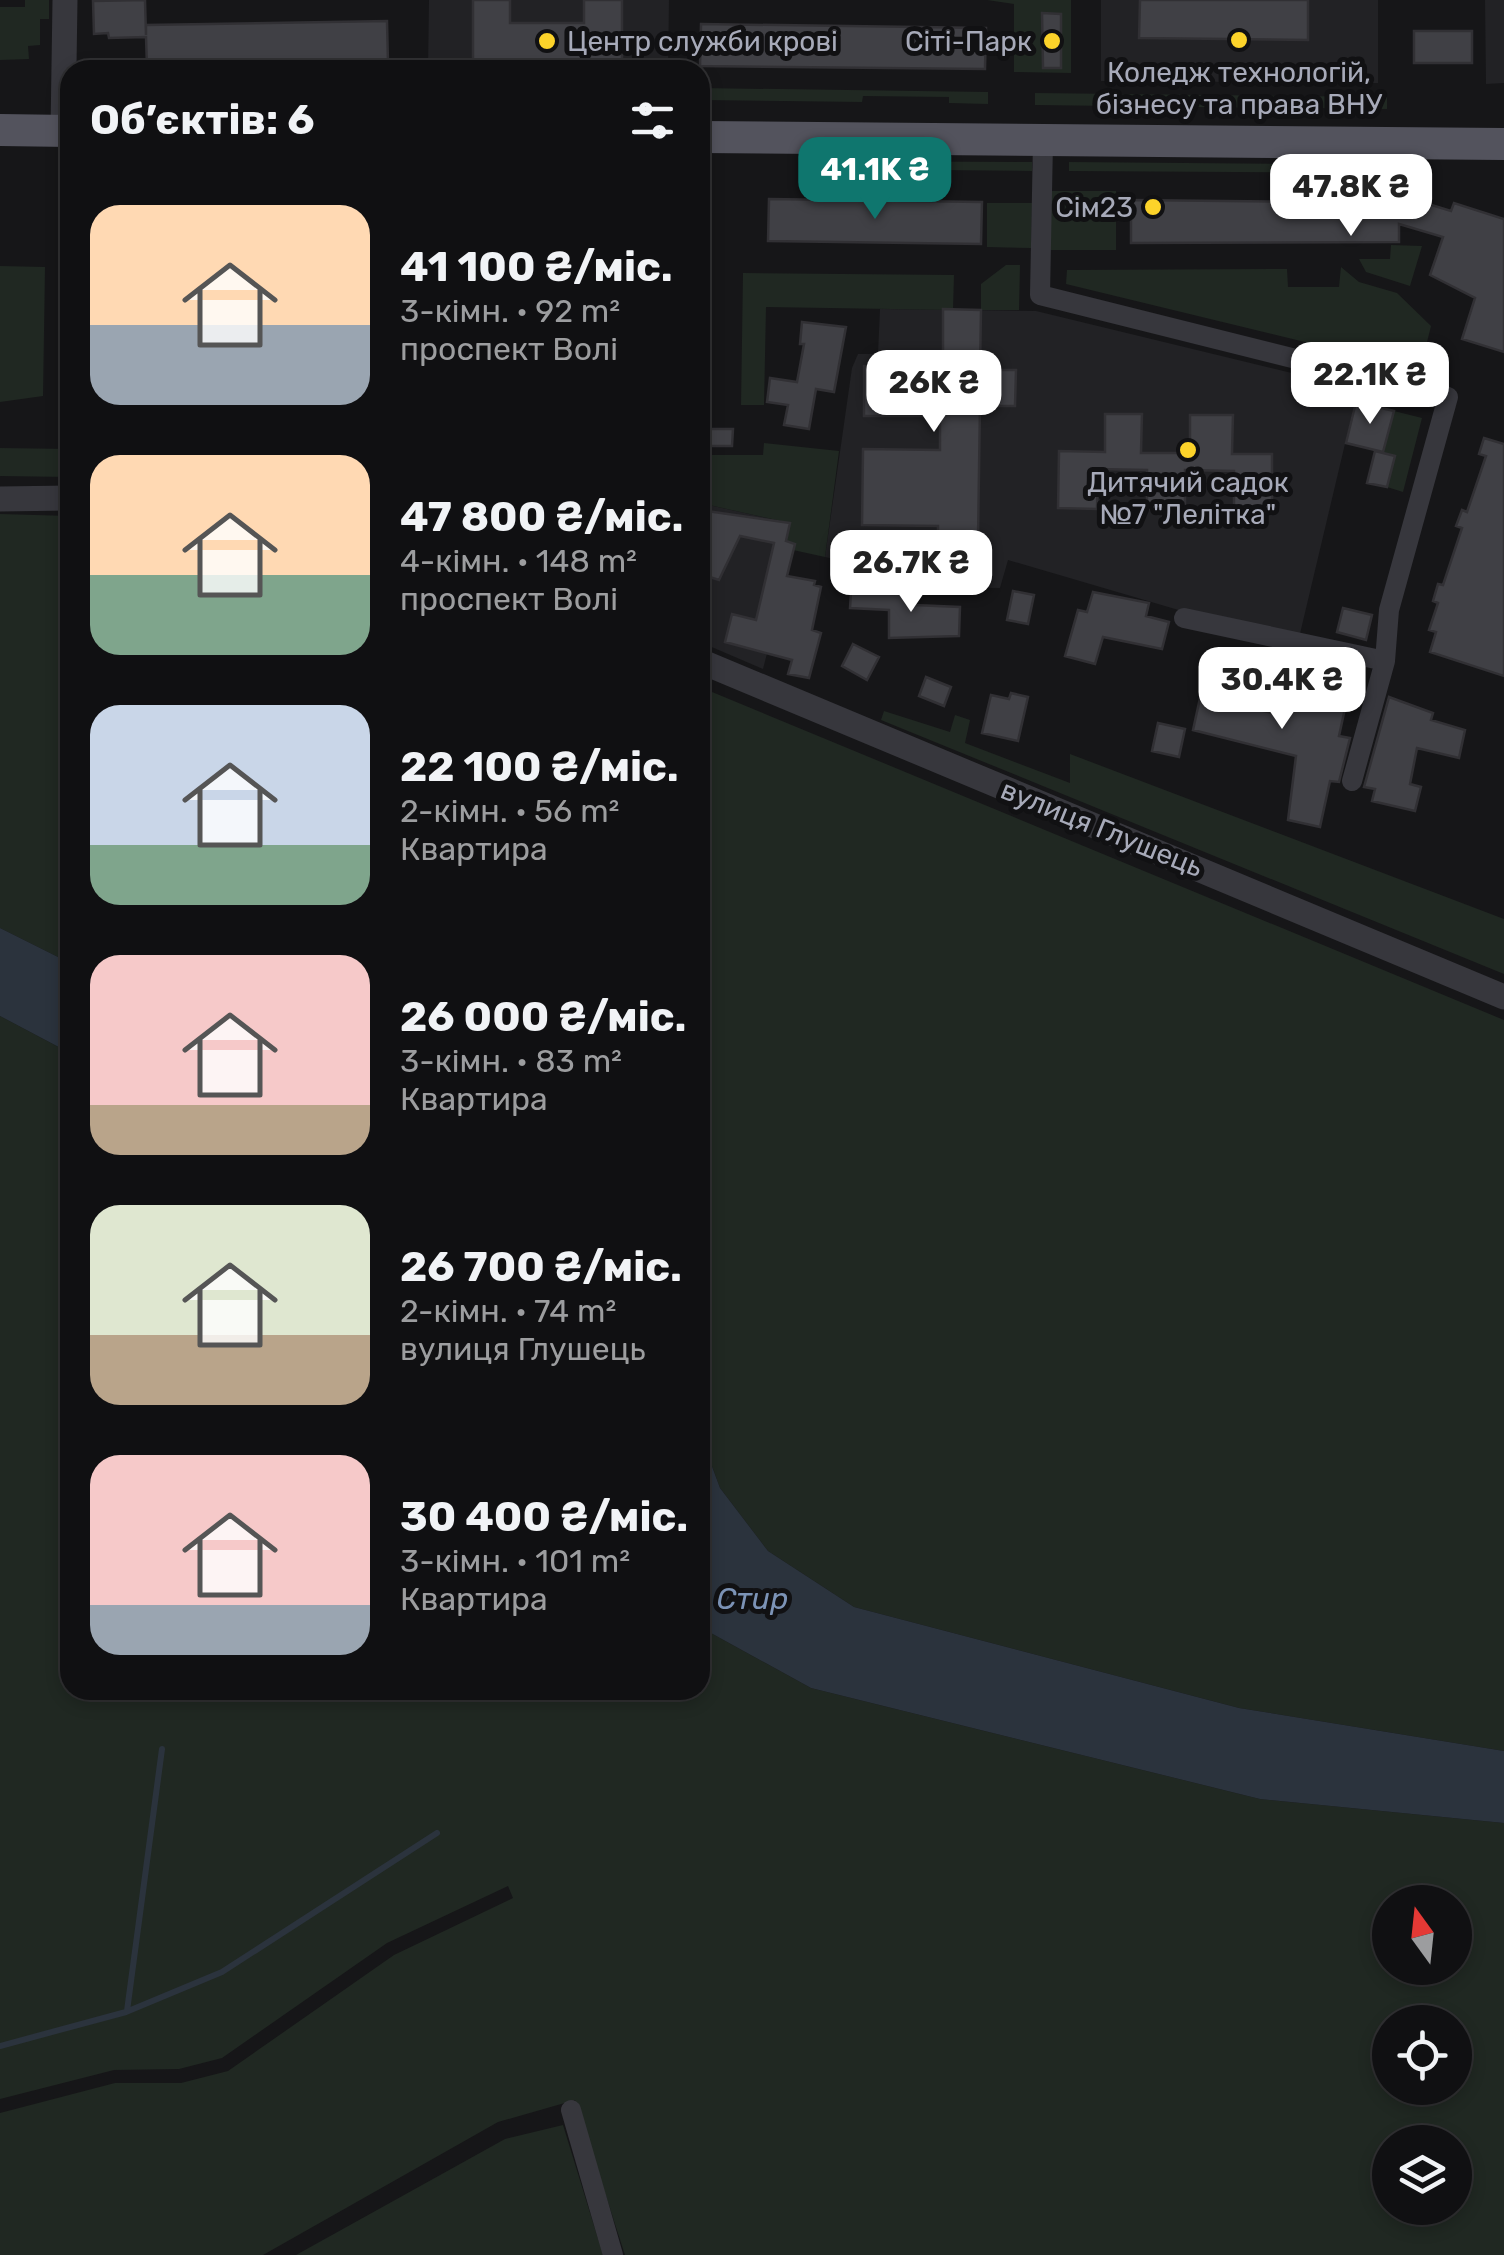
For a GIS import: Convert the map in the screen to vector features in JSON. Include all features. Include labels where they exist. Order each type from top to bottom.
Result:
[{"type":"main road","points":[[0,130],[60,131]]},
{"type":"main road","points":[[710,137],[1504,144]]},
{"type":"street","points":[[65,0],[66,60]]},
{"type":"street","points":[[1043,142],[1040,295],[1448,398],[1388,610],[1385,661],[1352,781]]},
{"type":"street","points":[[0,499],[60,498]]},
{"type":"street","points":[[1184,618],[1385,661]]},
{"type":"street","name":"вулиця Глушець","points":[[710,665],[1504,997]]},
{"type":"street","points":[[571,2110],[613,2255]]},
{"type":"shaded area","points":[[25,0],[49,0],[49,19],[40,19],[40,45],[28,46],[29,59],[0,60],[0,7],[25,7]]},
{"type":"shaded area","points":[[429,0],[669,0],[668,60],[428,60]]},
{"type":"shaded area","points":[[987,0],[1071,0],[1071,73],[1014,72],[1014,4]]},
{"type":"shaded area","name":"Коледж технологій, бізнесу та права ВНУ","points":[[1101,0],[1378,0],[1378,83],[1101,81]]},
{"type":"shaded area","points":[[1485,0],[1504,0],[1504,83],[1486,84]]},
{"type":"shaded area","points":[[710,88],[988,92],[988,104],[949,103],[949,97],[863,96],[862,102],[710,100]]},
{"type":"shaded area","points":[[1035,93],[1387,97],[1387,109],[1313,108],[1313,102],[1273,102],[1273,108],[1035,105]]},
{"type":"shaded area","points":[[820,161],[1032,162],[1032,171],[820,169]]},
{"type":"shaded area","points":[[1069,162],[1420,165],[1420,173],[1069,171]]},
{"type":"shaded area","points":[[1050,191],[1116,191],[1116,250],[1049,250]]},
{"type":"shaded area","points":[[987,203],[1032,203],[1031,248],[987,247]]},
{"type":"shaded area","points":[[1391,245],[1422,246],[1410,286],[1366,272],[1359,259],[1390,259]]},
{"type":"shaded area","points":[[1006,265],[1020,265],[1019,310],[981,310],[981,284]]},
{"type":"shaded area","points":[[0,266],[45,267],[43,396],[0,402]]},
{"type":"shaded area","points":[[1341,267],[1359,282],[1397,293],[1431,326],[1420,370],[1066,284],[1067,270],[1287,269],[1288,287],[1339,287]]},
{"type":"shaded area","points":[[743,273],[954,275],[953,310],[766,307],[764,405],[741,405]]},
{"type":"shaded area","name":"Дитячий садок №7 \"Лелітка\"","points":[[880,309],[1036,311],[1358,389],[1299,638],[1182,611],[1008,560],[1000,588],[880,587],[874,568],[825,557],[852,368],[858,354],[878,354]]},
{"type":"shaded area","points":[[1394,411],[1422,418],[1403,492],[1387,487],[1394,456],[1383,453]]},
{"type":"shaded area","points":[[764,443],[839,451],[825,557],[793,550],[795,544],[786,541],[790,523],[710,505],[710,455],[763,455]]},
{"type":"shaded area","points":[[0,448],[60,449],[60,477],[0,476]]},
{"type":"shaded area","points":[[710,505],[790,523],[795,544],[763,669],[710,646]]},
{"type":"shaded area","points":[[0,514],[60,516],[60,958],[0,928]]},
{"type":"shaded area","points":[[710,691],[1504,1020],[1504,1751],[1239,1708],[854,1607],[768,1551],[720,1488],[710,1461]]},
{"type":"shaded area","points":[[884,711],[950,732],[955,715],[970,720],[965,743],[1070,783],[1070,754],[1504,919],[1504,974],[881,720]]},
{"type":"shaded area","points":[[0,1016],[60,1048],[60,1700],[710,1700],[710,1632],[811,1688],[1260,1799],[1504,1823],[1504,2255],[625,2255],[575,2100],[498,2122],[263,2255],[0,2255],[0,2113],[115,2083],[181,2083],[228,2071],[394,1955],[513,1898],[508,1886],[387,1943],[222,2058],[179,2069],[114,2070],[0,2099]]},
{"type":"shaded area","points":[[563,2125],[603,2255],[296,2255],[505,2139]]},
{"type":"water","points":[[0,928],[60,958],[60,1048],[0,1016]]},
{"type":"water","name":"Стир","points":[[710,1461],[720,1488],[768,1551],[854,1607],[1239,1708],[1504,1751],[1504,1823],[1260,1799],[811,1688],[710,1632]]},
{"type":"building","points":[[145,0],[146,35],[146,25],[387,21],[388,60],[147,60],[146,37],[109,38],[108,33],[94,34],[93,1]]},
{"type":"building","name":"Центр служби крові","points":[[473,0],[510,0],[510,23],[584,23],[584,0],[622,0],[622,60],[473,59]]},
{"type":"building","points":[[1140,0],[1308,0],[1308,40],[1139,38]]},
{"type":"building","name":"Сіті-Парк","points":[[1042,13],[1061,14],[1061,68],[1043,68]]},
{"type":"building","points":[[701,24],[986,28],[985,69],[710,66],[710,60],[700,60]]},
{"type":"building","points":[[1414,31],[1472,31],[1472,63],[1414,63]]},
{"type":"building","points":[[769,199],[982,202],[981,244],[768,241]]},
{"type":"building","points":[[1131,200],[1425,203],[1451,211],[1454,203],[1504,219],[1504,352],[1462,339],[1475,298],[1430,275],[1443,237],[1399,224],[1399,242],[1131,243]]},
{"type":"building","points":[[943,309],[981,310],[980,370],[1016,370],[1015,406],[980,406],[978,540],[938,539],[938,526],[862,525],[863,449],[940,450],[940,416],[864,416],[864,366],[943,367]]},
{"type":"building","points":[[802,322],[846,327],[834,392],[816,389],[809,429],[784,425],[788,405],[767,402],[770,378],[797,382],[804,344],[800,344]]},
{"type":"building","points":[[1356,402],[1394,411],[1383,452],[1346,443]]},
{"type":"building","points":[[1105,414],[1142,414],[1141,453],[1190,453],[1190,415],[1233,415],[1232,454],[1272,454],[1272,511],[1234,510],[1234,471],[1185,470],[1185,510],[1147,509],[1147,470],[1098,469],[1097,509],[1058,508],[1059,451],[1105,452]]},
{"type":"building","points":[[710,429],[733,429],[732,446],[710,446]]},
{"type":"building","points":[[1484,438],[1504,444],[1504,676],[1430,652],[1436,632],[1429,630],[1438,603],[1433,601],[1438,584],[1443,585],[1462,528],[1456,526],[1462,510],[1467,512],[1486,456],[1479,454]]},
{"type":"building","points":[[1375,451],[1395,456],[1387,487],[1367,483]]},
{"type":"building","points":[[710,511],[790,523],[786,541],[795,544],[787,576],[815,581],[814,585],[821,587],[812,630],[821,633],[809,678],[788,674],[792,660],[725,642],[732,614],[756,620],[774,543],[740,536],[719,580],[710,577]]},
{"type":"building","points":[[894,590],[915,590],[915,605],[960,607],[959,636],[889,638],[889,610],[850,608],[851,592],[894,594]]},
{"type":"building","points":[[1013,591],[1034,595],[1028,624],[1007,620]]},
{"type":"building","points":[[1093,592],[1149,603],[1146,616],[1169,622],[1162,649],[1103,637],[1095,664],[1065,656],[1078,610],[1087,612]]},
{"type":"building","points":[[1343,608],[1372,615],[1366,640],[1337,632]]},
{"type":"building","points":[[853,644],[879,657],[867,680],[842,666]]},
{"type":"building","points":[[1218,649],[1249,655],[1238,706],[1288,716],[1292,698],[1303,700],[1307,681],[1349,690],[1339,736],[1350,738],[1339,782],[1330,781],[1320,827],[1288,820],[1296,756],[1193,730],[1200,698],[1207,700]]},
{"type":"building","points":[[926,677],[951,687],[944,706],[919,696]]},
{"type":"building","points":[[1011,693],[1028,697],[1018,741],[982,733],[991,695],[1009,699]]},
{"type":"building","points":[[1389,697],[1433,713],[1431,720],[1465,730],[1459,758],[1417,748],[1410,784],[1421,787],[1415,811],[1372,801],[1375,789],[1364,787]]},
{"type":"building","points":[[1158,723],[1185,729],[1179,757],[1152,751]]},
{"type":"waterway","points":[[127,2011],[162,1749]]},
{"type":"waterway","points":[[0,2046],[126,2012],[222,1972],[437,1833]]},
{"type":"place","name":"Коледж технологій, бізнесу та права ВНУ","points":[[1239,40]]},
{"type":"place","name":"Центр служби крові","points":[[547,41]]},
{"type":"place","name":"Сіті-Парк","points":[[1052,41]]},
{"type":"place","name":"Сім23","points":[[1153,207]]},
{"type":"place","name":"Дитячий садок №7 \"Лелітка\"","points":[[1188,450]]}]
